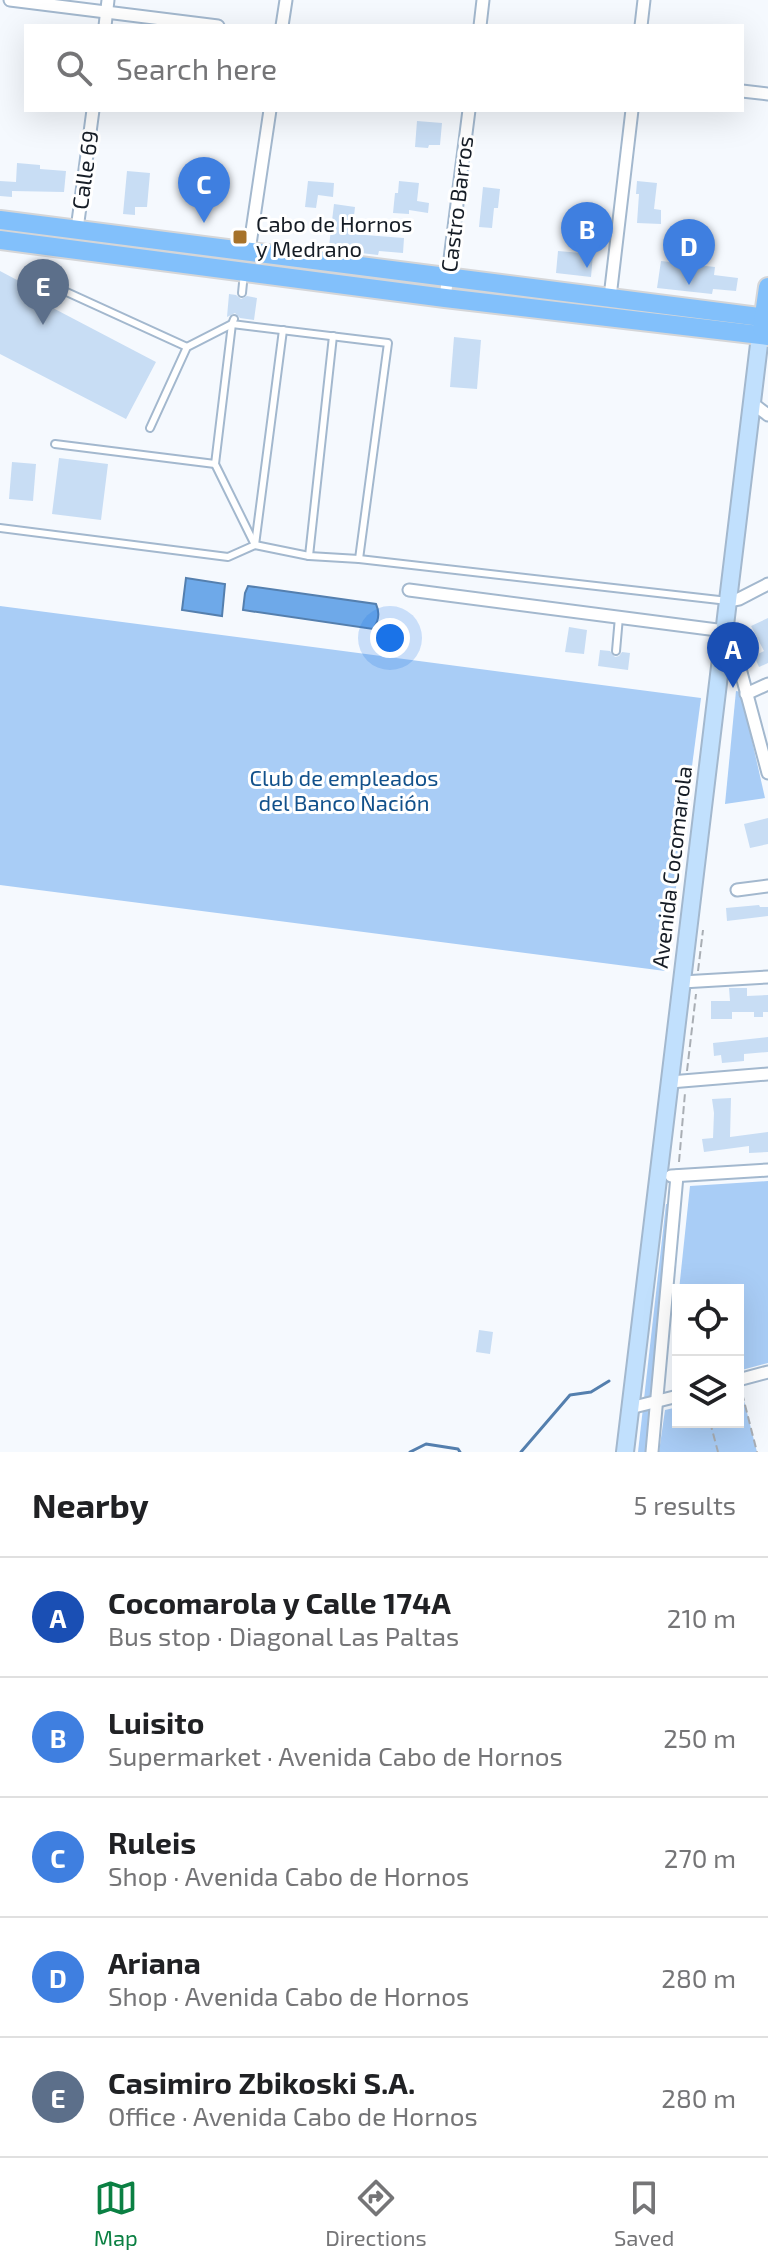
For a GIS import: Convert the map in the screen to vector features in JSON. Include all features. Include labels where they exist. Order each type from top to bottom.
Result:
[{"type":"main road","points":[[0,220],[610,297],[765,327]]},
{"type":"main road","points":[[0,240],[445,298],[765,327]]},
{"type":"main road","name":"Avenida Cocomarola","points":[[625,1452],[768,287]]},
{"type":"street","points":[[10,0],[108,6],[207,24]]},
{"type":"street","points":[[282,24],[286,0]]},
{"type":"street","points":[[480,24],[483,0]]},
{"type":"street","points":[[641,24],[644,0]]},
{"type":"street","points":[[744,91],[768,94]]},
{"type":"street","name":"Calle 69","points":[[77,229],[93,112]]},
{"type":"street","points":[[249,251],[270,112]]},
{"type":"street","name":"Castro Barros","points":[[445,298],[469,112]]},
{"type":"street","points":[[610,297],[632,112]]},
{"type":"street","points":[[752,403],[768,415]]},
{"type":"street","points":[[728,601],[739,599],[768,584]]},
{"type":"street","points":[[409,590],[725,631],[731,635],[768,773]]},
{"type":"street","points":[[746,694],[768,684]]},
{"type":"street","points":[[737,890],[768,886]]},
{"type":"street","points":[[682,982],[768,977]]},
{"type":"street","points":[[670,1082],[768,1074]]},
{"type":"street","points":[[658,1177],[768,1170]]},
{"type":"street","points":[[652,1452],[677,1176]]},
{"type":"street","points":[[744,1378],[768,1372]]},
{"type":"street","points":[[630,1408],[672,1397]]},
{"type":"lane","points":[[242,293],[244,271]]},
{"type":"lane","points":[[60,289],[187,347]]},
{"type":"lane","points":[[233,322],[215,464],[255,545]]},
{"type":"lane","points":[[150,428],[187,347],[233,322],[388,343],[359,559]]},
{"type":"lane","points":[[255,545],[283,330]]},
{"type":"lane","points":[[309,556],[333,336]]},
{"type":"lane","points":[[55,444],[215,464]]},
{"type":"lane","points":[[0,528],[228,557],[255,545],[309,556],[728,601]]},
{"type":"lane","points":[[616,651],[619,617]]},
{"type":"path","points":[[744,1403],[757,1452]]},
{"type":"path","points":[[712,1428],[718,1452]]},
{"type":"green space","name":"Club de empleados del Banco Nación","points":[[0,606],[701,698],[665,971],[0,885]]},
{"type":"green space","points":[[736,691],[741,692],[765,798],[725,804]]},
{"type":"green space","points":[[768,1181],[768,1363],[744,1369],[744,1284],[680,1284],[690,1186]]},
{"type":"green space","points":[[666,1204],[674,1204],[646,1452],[638,1452]]},
{"type":"green space","points":[[744,1401],[757,1452],[659,1452],[665,1410],[672,1408],[672,1428],[744,1428]]},
{"type":"shaded area","points":[[186,578],[225,584],[222,616],[182,610]]},
{"type":"shaded area","points":[[248,586],[376,604],[378,620],[373,629],[243,610]]},
{"type":"building","points":[[417,121],[442,123],[440,145],[415,147]]},
{"type":"building","points":[[17,163],[66,171],[64,192],[12,191],[12,197],[0,196],[0,181],[16,182]]},
{"type":"building","points":[[127,171],[150,173],[147,207],[135,207],[135,215],[123,214]]},
{"type":"building","points":[[308,181],[334,183],[333,197],[318,195],[316,208],[305,207]]},
{"type":"building","points":[[399,181],[419,183],[417,201],[429,203],[428,213],[409,210],[409,214],[393,213]]},
{"type":"building","points":[[637,181],[657,183],[654,209],[661,210],[661,224],[637,223]]},
{"type":"building","points":[[483,187],[500,189],[492,228],[479,227]]},
{"type":"building","points":[[334,204],[355,207],[352,234],[404,238],[403,253],[379,251],[378,255],[329,246]]},
{"type":"building","points":[[558,251],[593,254],[591,277],[556,273]]},
{"type":"building","points":[[661,261],[715,267],[714,275],[738,278],[736,291],[713,289],[712,294],[657,288]]},
{"type":"building","points":[[0,271],[34,289],[30,296],[156,362],[126,419],[0,354]]},
{"type":"building","points":[[229,294],[241,299],[247,296],[257,298],[254,320],[240,318],[235,313],[227,317]]},
{"type":"building","points":[[454,337],[481,340],[477,389],[450,387]]},
{"type":"building","points":[[59,458],[108,464],[101,520],[52,514]]},
{"type":"building","points":[[12,462],[36,464],[33,501],[9,499]]},
{"type":"building","points":[[768,618],[768,663],[759,667],[754,656],[764,651],[751,626]]},
{"type":"building","points":[[569,627],[587,630],[584,654],[565,652]]},
{"type":"building","points":[[600,650],[610,651],[615,657],[622,652],[630,653],[628,670],[598,666]]},
{"type":"building","points":[[768,818],[768,844],[750,848],[744,824]]},
{"type":"building","points":[[768,907],[768,916],[727,921],[726,908]]},
{"type":"building","points":[[729,988],[747,988],[747,996],[768,995],[768,1012],[763,1012],[763,1017],[754,1017],[754,1012],[732,1012],[732,1019],[711,1019],[711,1001],[730,1001]]},
{"type":"building","points":[[768,1037],[768,1052],[744,1054],[744,1061],[722,1063],[721,1055],[714,1056],[713,1043]]},
{"type":"building","points":[[731,1098],[730,1137],[768,1132],[768,1152],[749,1153],[749,1146],[704,1152],[702,1139],[713,1138],[712,1099]]},
{"type":"building","points":[[479,1330],[493,1332],[490,1354],[476,1352]]},
{"type":"waterway","points":[[521,1452],[570,1395],[591,1392],[609,1381]]},
{"type":"waterway","points":[[410,1452],[426,1444],[458,1449],[460,1452]]},
{"type":"place","name":"Ruleis","points":[[204,223]]},
{"type":"place","name":"Cabo de Hornos y Medrano","points":[[240,237]]},
{"type":"place","name":"Luisito","points":[[587,268]]},
{"type":"place","name":"Ariana","points":[[689,285]]},
{"type":"place","name":"Casimiro Zbikoski S.A.","points":[[43,325]]},
{"type":"place","name":"Cocomarola y Calle 174A","points":[[733,688]]}]
